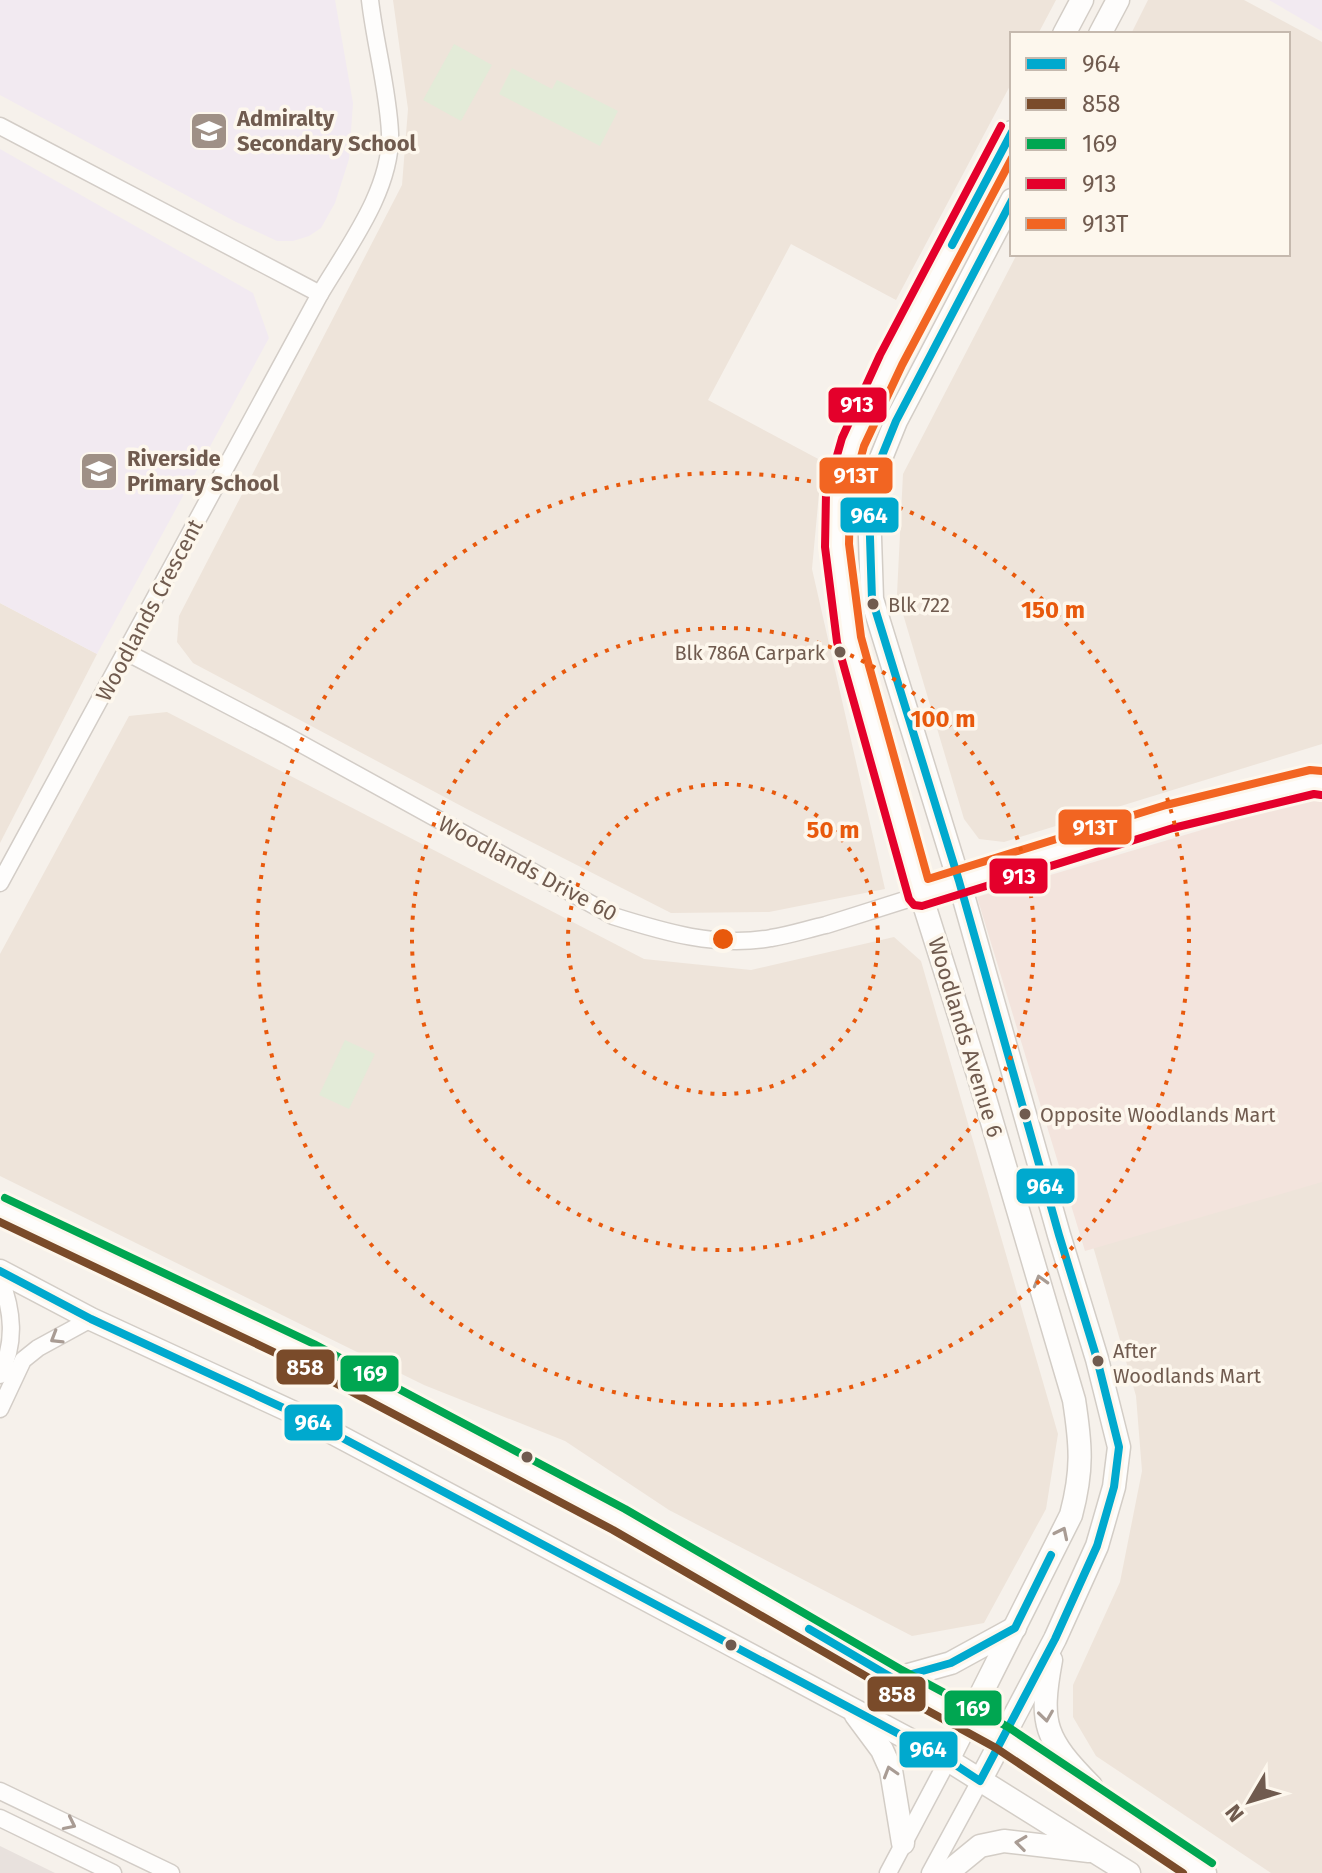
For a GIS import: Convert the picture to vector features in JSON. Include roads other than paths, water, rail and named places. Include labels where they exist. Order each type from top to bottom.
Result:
[{"type":"street","name":"Woodlands Crescent","points":[[0,883],[320,294],[374,205],[390,136],[370,0]]},
{"type":"street","points":[[1065,32],[1082,0]]},
{"type":"street","points":[[1101,32],[1118,0]]},
{"type":"street","points":[[0,126],[320,294]]},
{"type":"street","name":"Woodlands Avenue 6","points":[[948,1760],[1071,1515],[1079,1483],[1081,1444],[1074,1400],[1011,1182],[920,894],[849,639],[837,545],[838,495],[853,442],[891,360],[1010,136]]},
{"type":"street","name":"Woodlands Avenue 6","points":[[980,1781],[1055,1639],[1097,1546],[1114,1487],[1119,1447],[1097,1359],[959,881],[872,599],[869,507],[877,468],[896,421],[1010,204]]},
{"type":"street","name":"Woodlands Drive 60","points":[[126,652],[285,735],[613,916],[662,931],[726,941],[769,939],[826,925],[1170,816],[1319,779]]},
{"type":"street","points":[[0,1209],[308,1355],[619,1520],[1002,1738],[1205,1873]]},
{"type":"street","points":[[0,1271],[91,1319],[301,1416],[948,1760],[1129,1873]]},
{"type":"street","points":[[0,1278],[7,1295],[12,1331],[8,1358],[0,1375]]},
{"type":"street","points":[[0,1409],[23,1360],[38,1348],[91,1319]]},
{"type":"street","points":[[894,1679],[951,1663],[1015,1628]]},
{"type":"street","points":[[1055,1639],[1044,1709],[1050,1736],[1074,1768],[1116,1812]]},
{"type":"street","points":[[852,1710],[882,1750],[891,1770],[903,1843]]},
{"type":"street","points":[[888,1873],[948,1760]]},
{"type":"street","points":[[930,1873],[980,1781]]},
{"type":"street","points":[[0,1791],[171,1873]]},
{"type":"street","points":[[0,1818],[113,1873]]},
{"type":"street","points":[[947,1873],[980,1846],[1004,1841],[1098,1852]]},
{"type":"place","name":"Admiralty Secondary School","points":[[209,131]]},
{"type":"place","name":"Riverside Primary School","points":[[99,471]]},
{"type":"place","name":"Blk 722","points":[[873,604]]},
{"type":"place","name":"Blk 786A Carpark","points":[[840,652]]},
{"type":"place","name":"Opposite Woodlands Mart","points":[[1025,1114]]},
{"type":"place","name":"After Woodlands Mart","points":[[1098,1361]]}]
